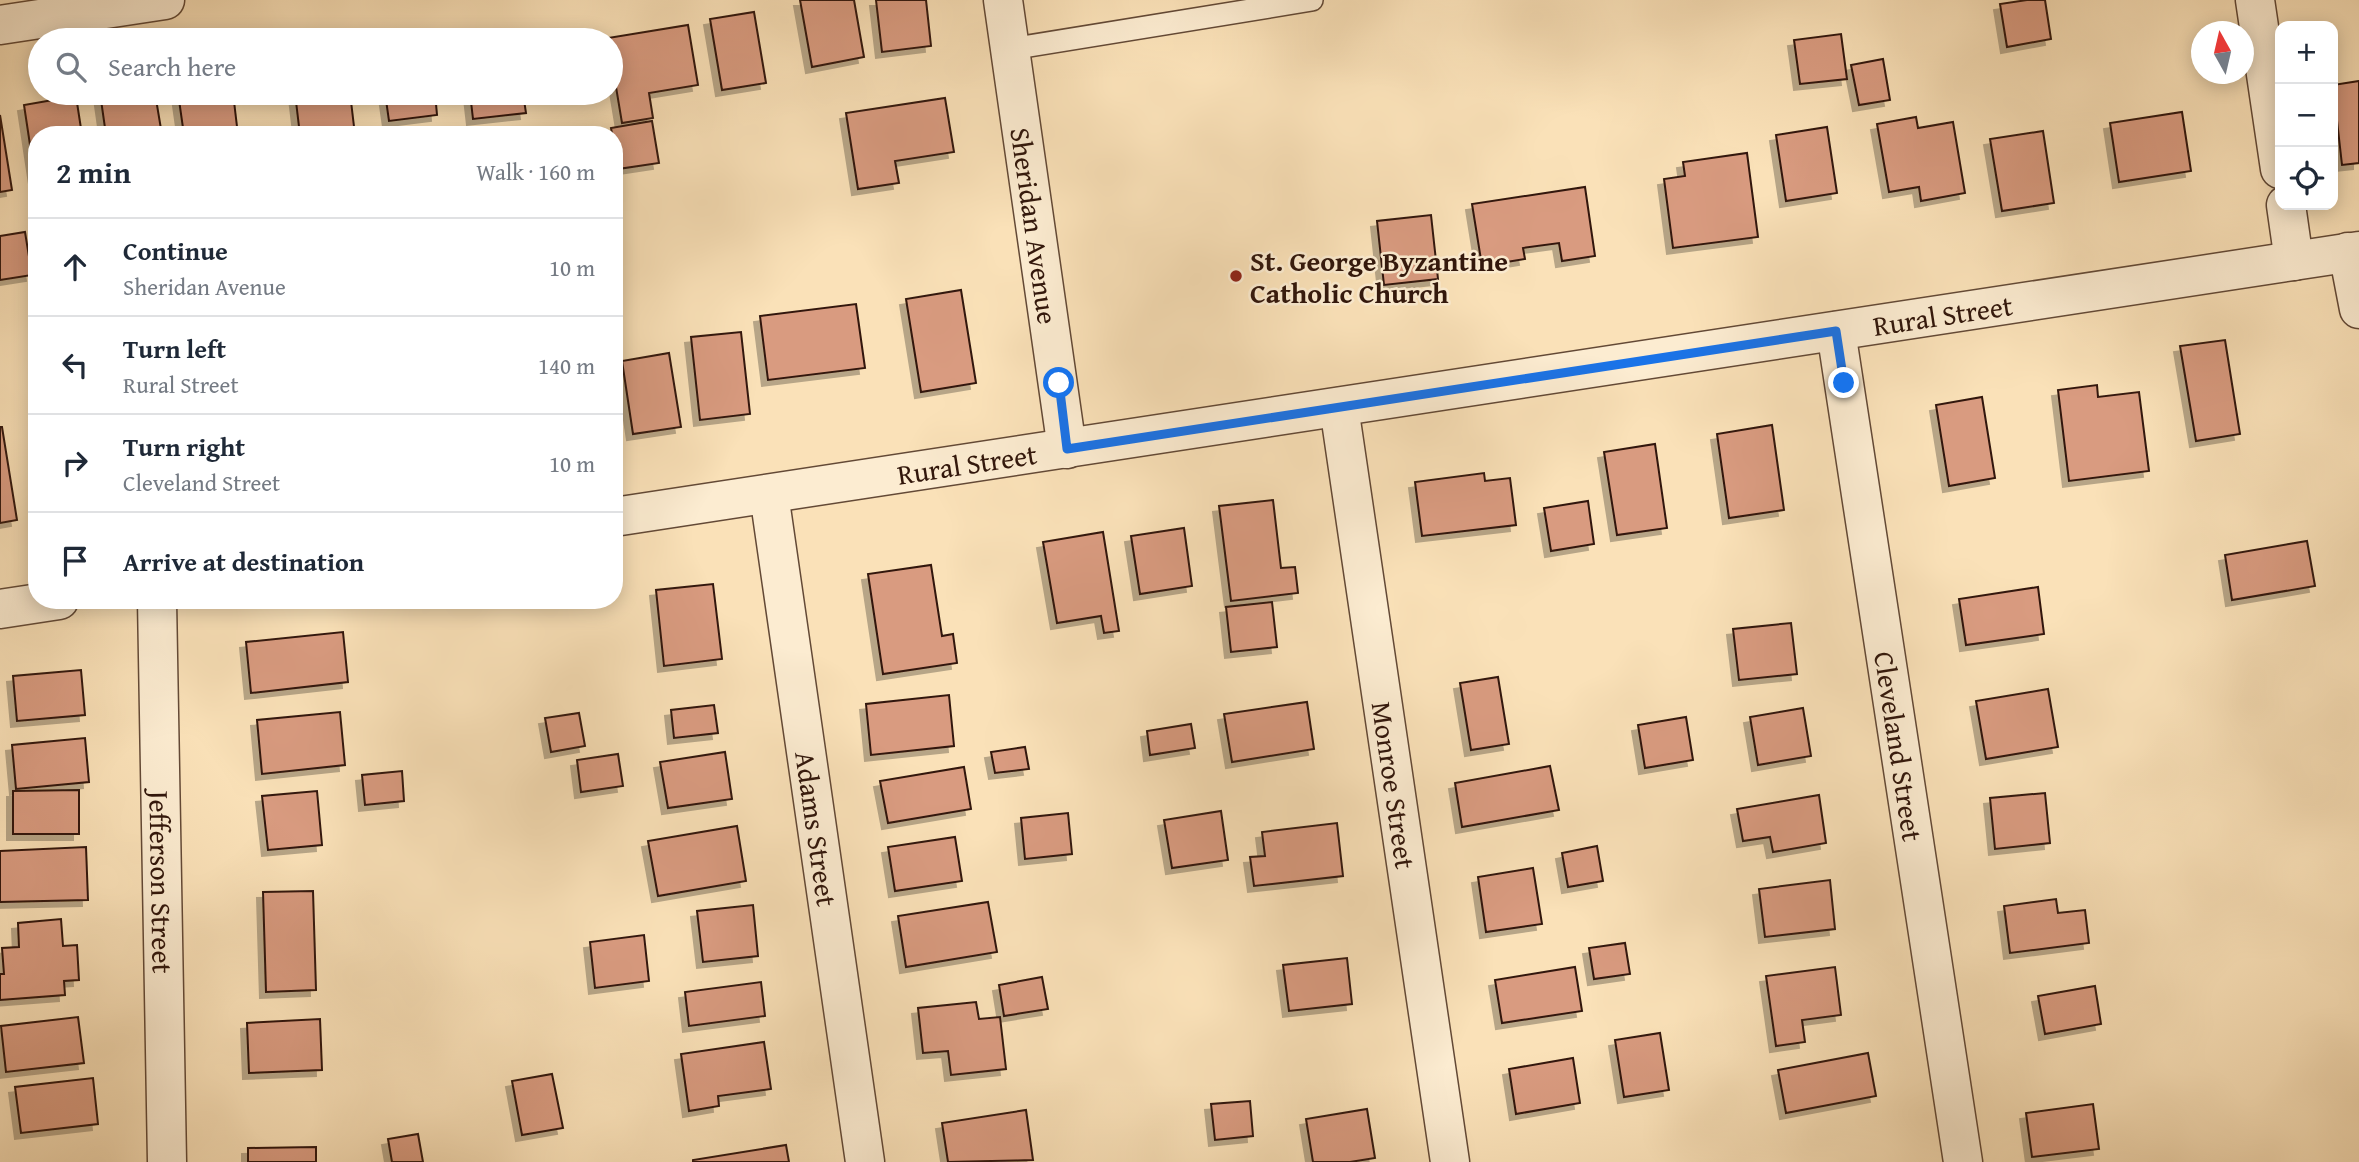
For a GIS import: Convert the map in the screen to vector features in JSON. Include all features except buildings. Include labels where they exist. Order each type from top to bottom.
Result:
[{"type":"street","points":[[0,24],[165,0]]},
{"type":"street","name":"Sheridan Avenue","points":[[1003,0],[1067,449]]},
{"type":"street","points":[[2255,0],[2277,147]]},
{"type":"street","points":[[2287,210],[2294,261]]},
{"type":"street","points":[[2354,252],[2359,309]]},
{"type":"street","name":"Rural Street","points":[[623,516],[2354,252]]},
{"type":"street","name":"Cleveland Street","points":[[1836,331],[1963,1162]]},
{"type":"street","name":"Monroe Street","points":[[1339,407],[1450,1162]]},
{"type":"street","name":"Adams Street","points":[[769,494],[865,1162]]},
{"type":"street","points":[[0,609],[28,605]]},
{"type":"street","name":"Jefferson Street","points":[[157,609],[167,1162]]},
{"type":"lane","points":[[1010,49],[1312,0]]},
{"type":"place","name":"St. George Byzantine Catholic Church","points":[[1236,276]]},
{"type":"route","points":[[1059,383],[1067,449],[1836,331],[1844,383]]}]
